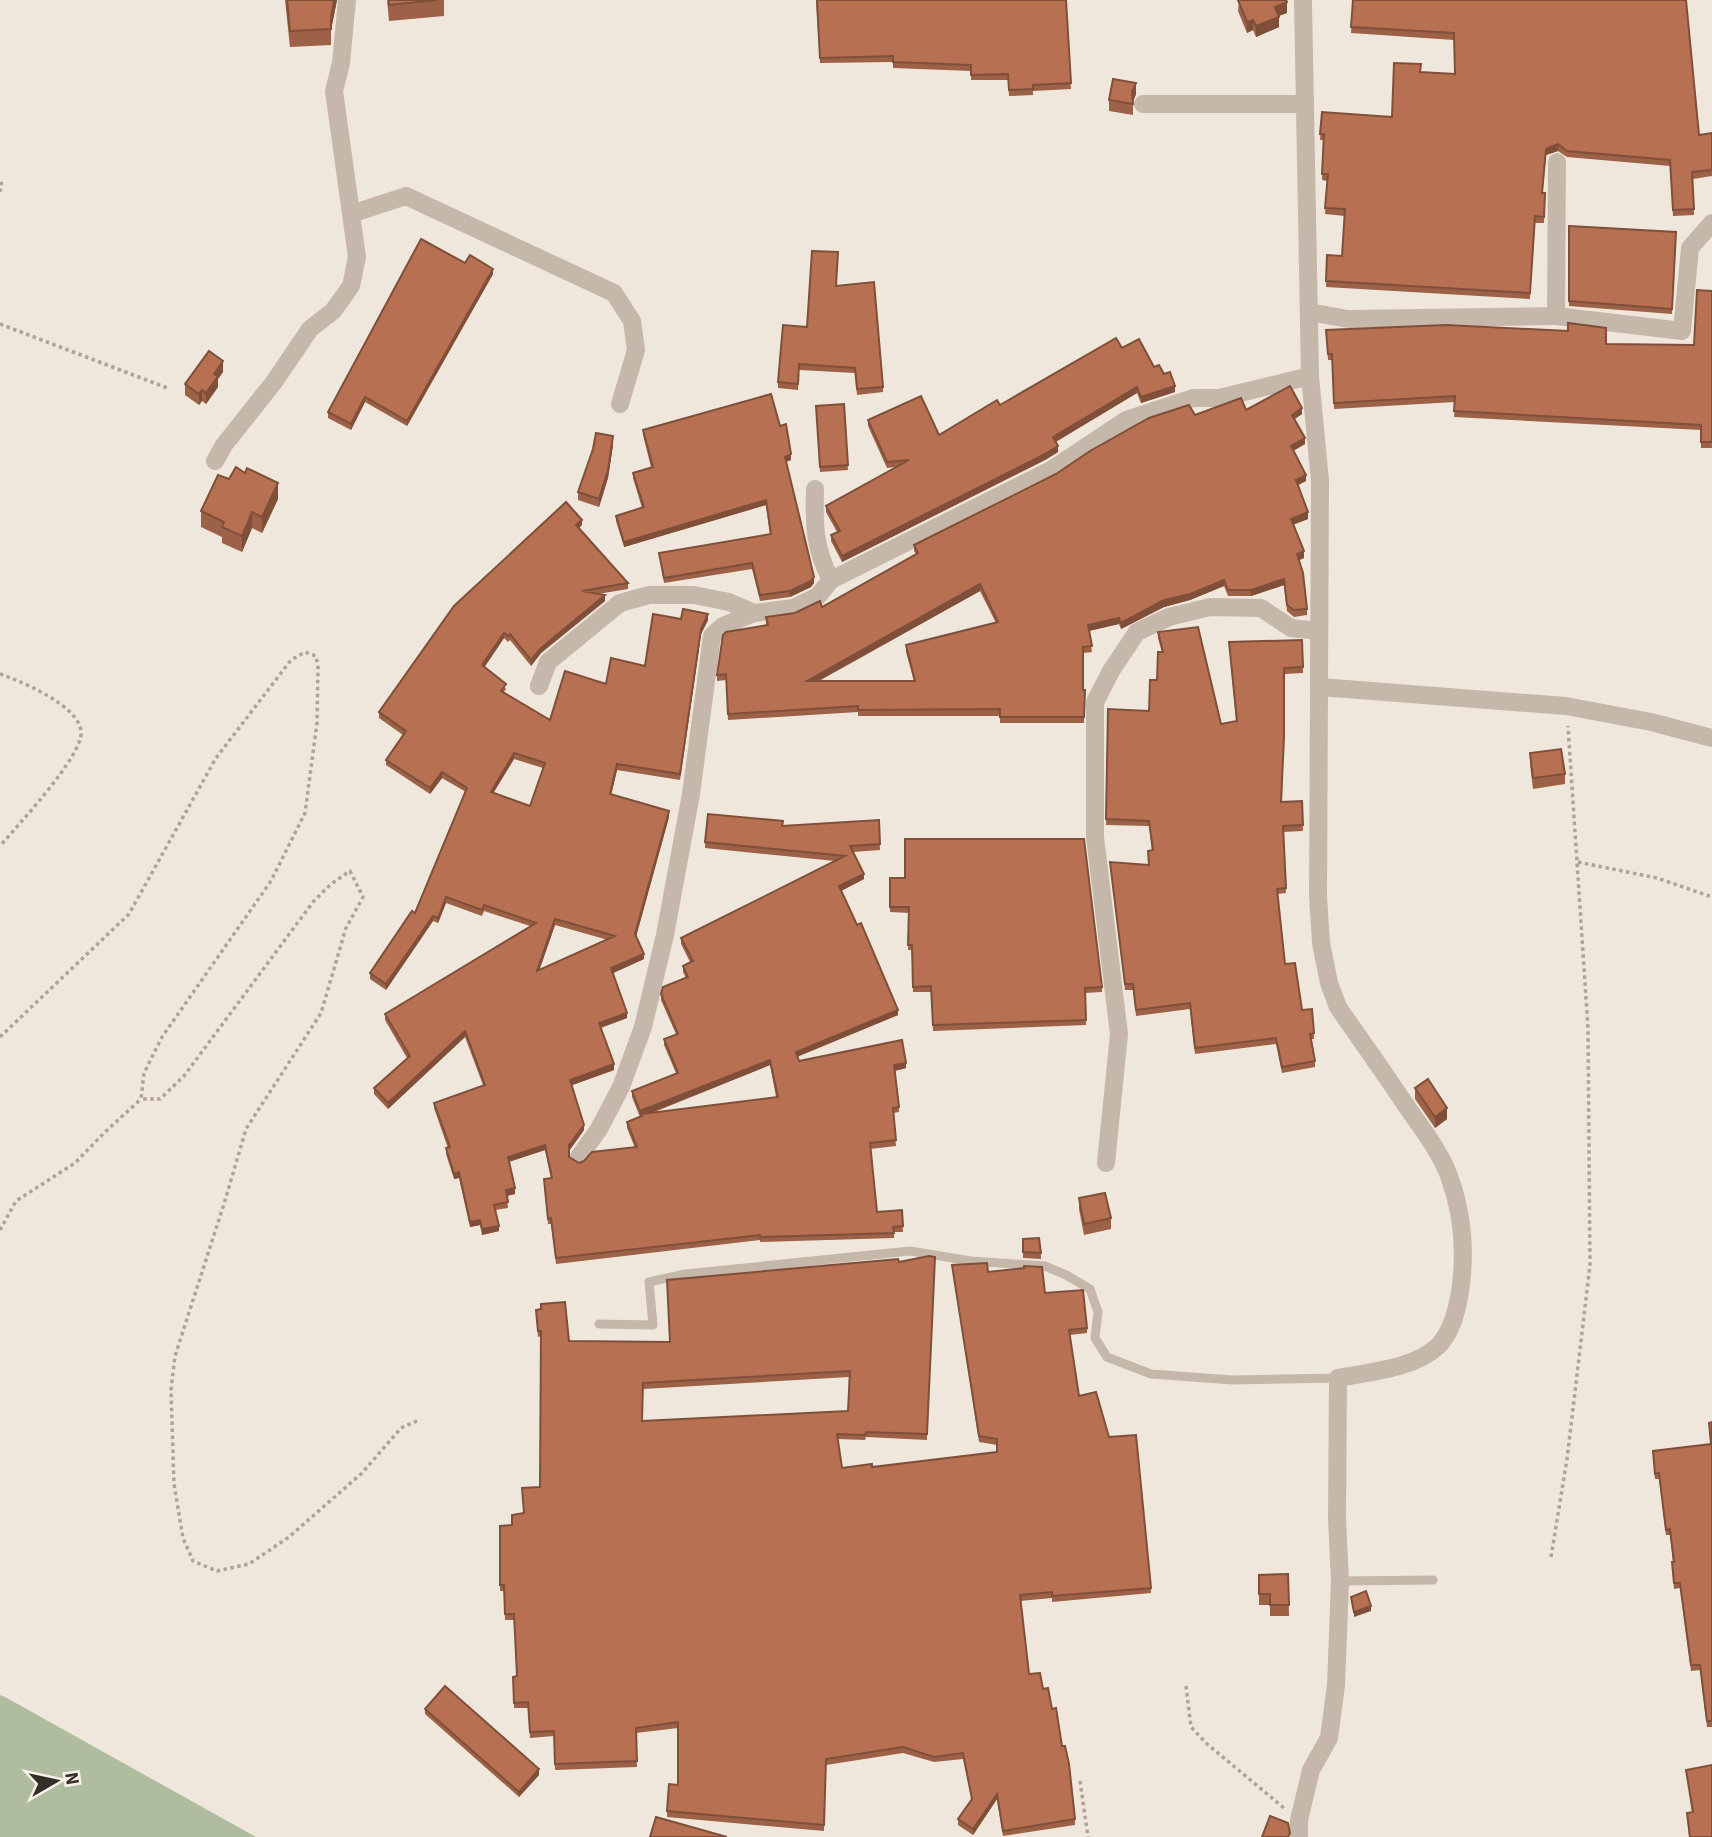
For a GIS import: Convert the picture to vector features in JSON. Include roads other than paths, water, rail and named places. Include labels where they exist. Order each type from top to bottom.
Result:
[{"type":"street","points":[[215,461],[310,329],[333,311],[351,286],[357,257],[334,91],[341,63],[347,0]]},
{"type":"street","points":[[1299,1828],[1311,1770],[1329,1738],[1336,1685],[1340,1581],[1337,1519],[1338,1378],[1414,1360],[1438,1346],[1447,1334],[1455,1315],[1463,1272],[1464,1237],[1448,1174],[1425,1132],[1338,1007],[1329,983],[1321,943],[1318,896],[1320,481],[1310,376],[1304,0]]},
{"type":"street","points":[[1143,104],[1304,104]]},
{"type":"street","points":[[1556,316],[1557,162]]},
{"type":"street","points":[[351,214],[406,196],[614,293],[632,321],[636,350],[620,404]]},
{"type":"street","points":[[1309,312],[1348,319],[1556,316],[1682,331],[1690,248],[1712,223]]},
{"type":"street","points":[[579,1157],[599,1129],[621,1087],[643,1027],[665,935],[691,794],[712,636],[723,626],[754,613],[793,608],[818,596],[831,580],[1051,470],[1126,420],[1193,398],[1219,398],[1310,376]]},
{"type":"street","points":[[815,489],[814,520],[820,558],[831,580]]},
{"type":"street","points":[[539,686],[548,663],[620,604],[649,595],[694,595],[729,602],[754,613]]},
{"type":"street","points":[[1106,1163],[1119,1034],[1095,837],[1095,702],[1111,671],[1137,632],[1169,617],[1210,607],[1261,608],[1291,628],[1319,631]]},
{"type":"street","points":[[1320,687],[1566,706],[1651,722],[1712,738]]},
{"type":"lane","points":[[599,1324],[653,1325],[649,1282],[685,1274],[910,1251],[971,1261],[1045,1266],[1066,1275],[1090,1289],[1098,1312],[1095,1338],[1107,1357],[1150,1374],[1233,1380],[1338,1378]]},
{"type":"lane","points":[[1340,1581],[1433,1580]]}]
